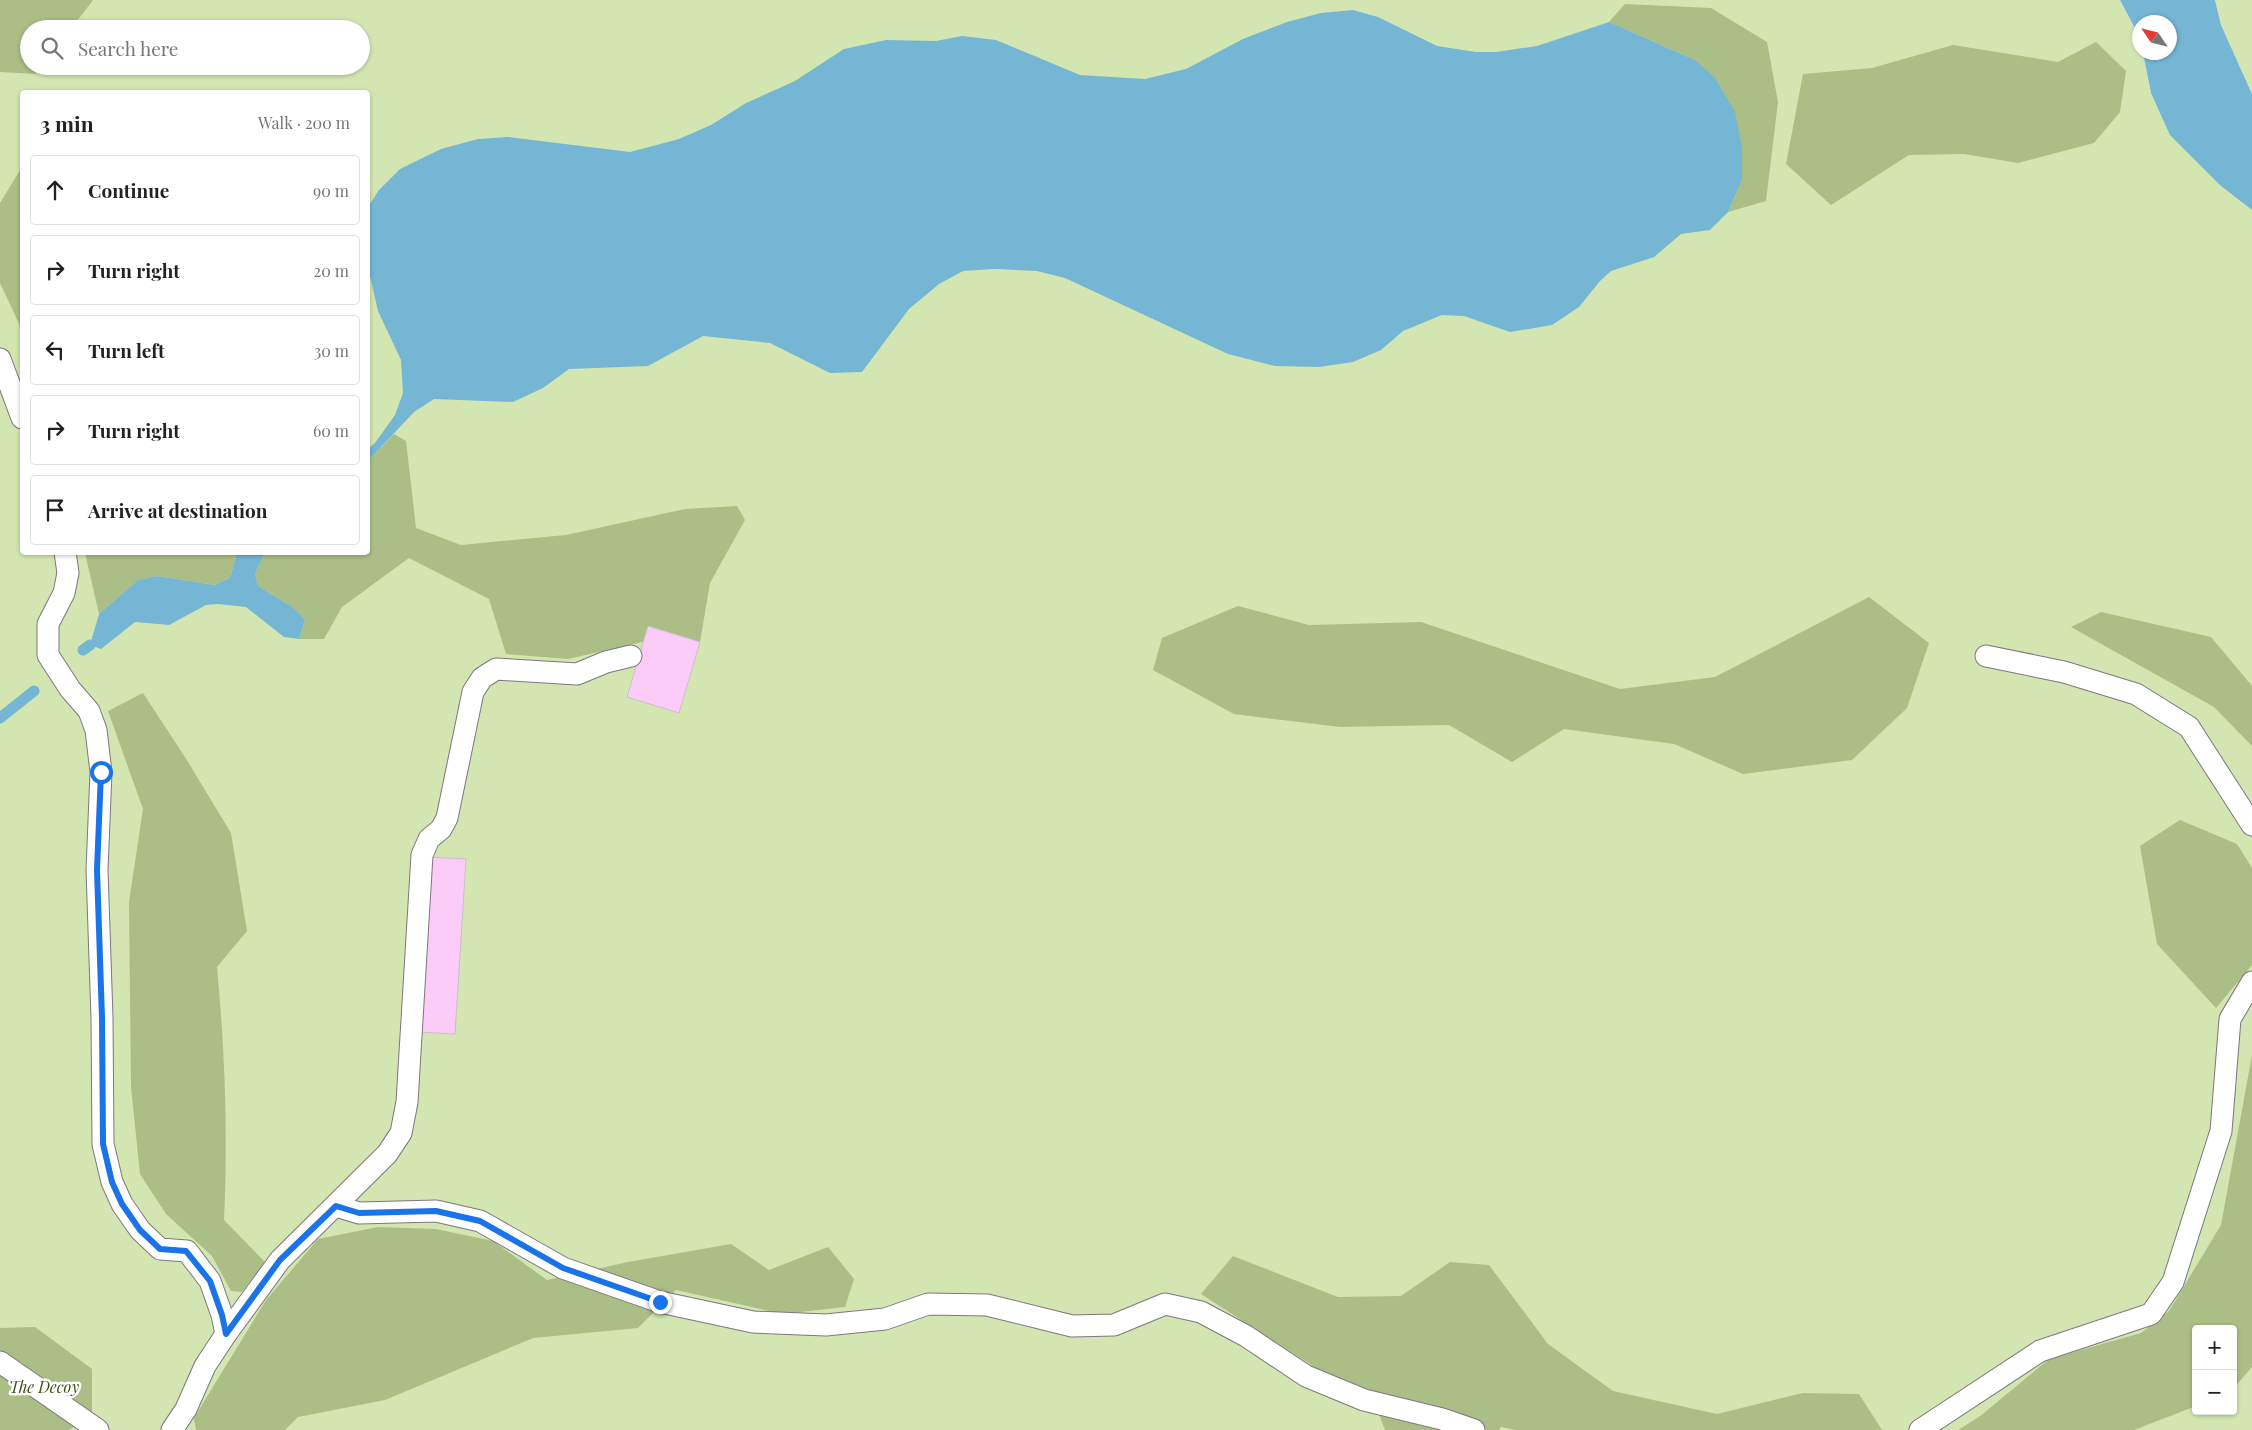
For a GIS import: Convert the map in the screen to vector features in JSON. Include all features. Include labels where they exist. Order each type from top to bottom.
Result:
[{"type":"lane","points":[[0,359],[20,413]]},
{"type":"lane","points":[[65,555],[68,573],[64,593],[48,624],[48,655],[70,689],[89,711],[96,730],[101,772],[97,870],[102,1018],[103,1144],[112,1182],[122,1204],[140,1230],[160,1249],[186,1251],[210,1281],[222,1315],[226,1334]]},
{"type":"lane","points":[[172,1430],[190,1400],[204,1366],[280,1260],[387,1154],[401,1133],[407,1102],[422,855],[429,840],[441,829],[447,818],[472,692],[482,678],[496,669],[577,674],[606,662],[631,656]]},
{"type":"lane","points":[[1986,656],[2064,672],[2136,694],[2189,727],[2252,825]]},
{"type":"lane","points":[[1920,1430],[2040,1351],[2151,1314],[2173,1282],[2222,1131],[2230,1019],[2252,982]]},
{"type":"lane","points":[[336,1206],[359,1213],[436,1211],[480,1221],[563,1268],[660,1302],[753,1322],[826,1325],[885,1318],[928,1304],[987,1305],[1072,1326],[1114,1325],[1165,1304],[1201,1312],[1246,1336],[1306,1376],[1364,1400],[1442,1419],[1474,1430]]},
{"type":"lane","points":[[0,1362],[98,1430]]},
{"type":"green space","points":[[0,0],[2120,0],[2132,23],[2132,60],[2144,60],[2151,93],[2221,186],[2252,210],[2252,1430],[0,1430]]},
{"type":"green space","points":[[0,0],[93,0],[78,20],[20,20],[20,73],[0,72]]},
{"type":"green space","points":[[2215,0],[2252,0],[2252,94],[2221,25]]},
{"type":"green space","points":[[1625,4],[1711,8],[1767,42],[1778,102],[1766,201],[1728,212],[1742,180],[1695,60],[1609,22]]},
{"type":"green space","points":[[2096,42],[2126,71],[2120,112],[2094,143],[2018,163],[1964,154],[1909,155],[1831,205],[1786,164],[1803,74],[1872,68],[1953,45],[2058,62]]},
{"type":"green space","points":[[20,170],[20,326],[0,283],[0,203]]},
{"type":"green space","points":[[394,434],[406,441],[416,528],[461,545],[566,535],[685,509],[737,506],[745,520],[710,583],[700,642],[648,626],[643,642],[568,659],[506,654],[489,599],[409,558],[342,607],[324,639],[299,639],[305,620],[294,608],[258,586],[255,574],[264,555],[370,555],[370,459]]},
{"type":"green space","points":[[85,555],[236,555],[230,578],[215,585],[157,576],[138,580],[99,614]]},
{"type":"green space","points":[[1869,597],[1929,643],[1907,708],[1852,760],[1743,774],[1674,744],[1564,729],[1512,762],[1449,725],[1340,727],[1234,714],[1153,670],[1162,638],[1238,606],[1309,625],[1421,622],[1620,689],[1715,677]]},
{"type":"green space","points":[[2101,612],[2211,637],[2252,686],[2252,746],[2214,707],[2071,627]]},
{"type":"green space","points":[[143,693],[231,833],[247,931],[217,967],[225,1093],[224,1220],[265,1262],[242,1292],[231,1291],[212,1256],[166,1214],[140,1174],[131,1087],[129,902],[143,809],[108,711]]},
{"type":"green space","points":[[2180,820],[2237,844],[2252,868],[2252,965],[2216,1008],[2157,944],[2140,846]]},
{"type":"green space","points":[[2252,1055],[2252,1367],[2237,1384],[2237,1325],[2192,1325],[2192,1408],[2134,1430],[1958,1430],[1979,1417],[2049,1359],[2141,1333],[2169,1311],[2221,1225]]},
{"type":"green space","points":[[378,1227],[436,1229],[493,1241],[547,1280],[628,1262],[731,1244],[769,1270],[828,1247],[854,1279],[845,1307],[783,1314],[676,1290],[638,1328],[533,1338],[385,1400],[298,1417],[285,1430],[196,1430],[194,1418],[266,1300],[318,1239]]},
{"type":"green space","points":[[1233,1256],[1338,1297],[1401,1296],[1450,1262],[1489,1265],[1548,1344],[1613,1391],[1717,1414],[1803,1393],[1859,1394],[1882,1430],[1516,1430],[1501,1427],[1499,1430],[1385,1430],[1370,1390],[1316,1368],[1201,1294]]},
{"type":"green space","name":"The Decoy","points":[[35,1327],[92,1369],[92,1419],[68,1430],[0,1430],[0,1328]]},
{"type":"water","points":[[2120,0],[2215,0],[2221,25],[2252,94],[2252,210],[2221,186],[2170,135],[2151,93],[2144,60],[2177,60],[2177,15],[2132,15],[2132,23]]},
{"type":"water","points":[[1353,10],[1378,17],[1437,46],[1476,52],[1496,52],[1537,46],[1609,22],[1695,60],[1715,78],[1735,112],[1742,147],[1742,180],[1728,212],[1710,230],[1681,234],[1654,257],[1611,271],[1600,281],[1579,307],[1552,325],[1510,332],[1464,316],[1442,315],[1403,331],[1381,350],[1353,362],[1319,367],[1275,366],[1228,354],[1065,278],[1037,271],[994,269],[963,271],[939,284],[909,309],[862,372],[830,373],[770,343],[703,336],[648,366],[569,369],[543,388],[513,402],[434,399],[414,412],[370,459],[370,447],[395,415],[403,393],[401,360],[378,311],[370,276],[370,204],[379,190],[400,169],[441,149],[478,139],[507,137],[630,152],[679,139],[711,125],[746,103],[795,81],[844,49],[886,40],[936,41],[962,36],[996,40],[1080,75],[1145,79],[1186,69],[1243,39],[1287,22],[1321,13]]},
{"type":"water","points":[[236,555],[264,555],[255,574],[258,586],[294,608],[305,620],[299,639],[284,637],[246,607],[218,604],[206,605],[169,625],[135,622],[101,649],[90,645],[99,614],[138,580],[157,576],[215,585],[230,578]]},
{"type":"building","points":[[648,626],[700,642],[679,713],[627,697]]},
{"type":"building","points":[[429,857],[466,859],[455,1034],[419,1032]]},
{"type":"waterway","points":[[83,650],[90,645]]},
{"type":"waterway","points":[[0,718],[34,691]]},
{"type":"route","points":[[101,772],[102,799],[97,870],[102,1018],[103,1144],[112,1182],[122,1204],[140,1230],[160,1249],[186,1251],[210,1281],[222,1315],[226,1334],[280,1260],[336,1206],[359,1213],[436,1211],[480,1221],[563,1268],[660,1302]]}]
